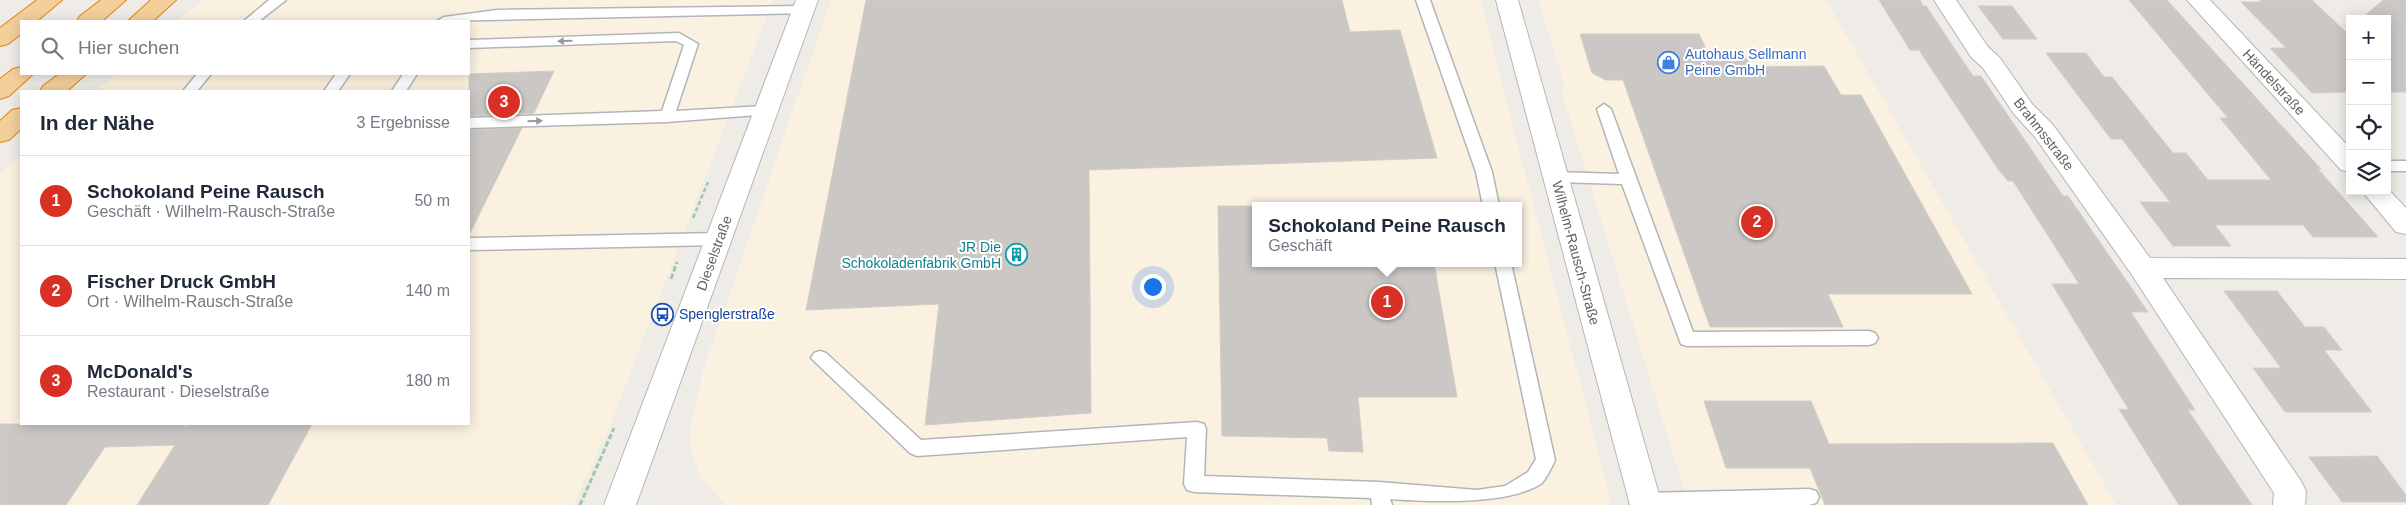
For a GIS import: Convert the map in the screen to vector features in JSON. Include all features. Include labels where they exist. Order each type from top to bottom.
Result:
[{"type":"highway","points":[[25,20],[51,0]]},
{"type":"highway","points":[[89,20],[115,0]]},
{"type":"highway","points":[[140,20],[165,0]]},
{"type":"highway","points":[[0,39],[20,24]]},
{"type":"highway","points":[[0,90],[20,75]]},
{"type":"highway","points":[[53,90],[73,75]]},
{"type":"highway","points":[[0,134],[20,117]]},
{"type":"street","name":"Wilhelm-Rausch-Straße","points":[[1507,0],[1646,503]]},
{"type":"street","name":"Brahmsstraße","points":[[1945,0],[1979,52],[1992,63],[2023,109],[2044,131],[2142,268],[2290,491],[2289,505]]},
{"type":"street","name":"Händelstraße","points":[[2198,0],[2346,160]]},
{"type":"street","name":"Dieselstraße","points":[[620,505],[805,5]]},
{"type":"street","points":[[2379,195],[2406,225]]},
{"type":"street","points":[[2142,268],[2406,269]]},
{"type":"lane","points":[[252,20],[268,6],[279,0]]},
{"type":"lane","points":[[523,13],[530,0]]},
{"type":"lane","points":[[1423,0],[1484,172],[1490,202]]},
{"type":"lane","points":[[452,20],[497,14],[737,5],[805,5]]},
{"type":"lane","points":[[470,44],[679,37],[692,44],[667,116]]},
{"type":"lane","points":[[191,90],[203,75]]},
{"type":"lane","points":[[332,90],[342,75]]},
{"type":"lane","points":[[400,90],[409,75]]},
{"type":"lane","points":[[1604,109],[1687,339],[1869,338]]},
{"type":"lane","points":[[470,123],[584,120],[766,111]]},
{"type":"lane","points":[[2391,166],[2406,166]]},
{"type":"lane","points":[[1556,178],[1628,178]]},
{"type":"lane","points":[[470,244],[719,239]]},
{"type":"lane","points":[[820,358],[917,448],[1198,430],[1194,484],[1380,498],[1477,498],[1509,494],[1535,478],[1546,460],[1504,267]]},
{"type":"lane","points":[[1646,503],[1809,497]]},
{"type":"path","points":[[580,505],[616,424]]},
{"type":"shaded area","points":[[203,0],[773,0],[608,431],[573,505],[0,505],[0,174],[20,156],[20,425],[470,425],[470,90],[97,90],[115,75],[470,75],[470,20],[178,20]]},
{"type":"shaded area","points":[[831,0],[1480,0],[1611,502],[1608,505],[726,505],[702,479],[691,451],[690,432],[702,375]]},
{"type":"shaded area","points":[[1538,0],[1826,0],[2116,505],[1689,505],[1561,90],[1566,89]]},
{"type":"building","name":"JR Die Schokoladenfabrik GmbH","points":[[866,0],[1342,0],[1350,32],[1400,30],[1437,158],[1089,170],[1091,413],[925,425],[939,304],[806,310]]},
{"type":"building","points":[[1879,0],[1920,0],[1973,76],[1981,76],[2063,196],[2068,196],[2148,312],[2131,312],[2195,410],[2188,410],[2252,505],[2179,505],[2119,409],[2129,410],[2052,284],[2079,284],[2013,181],[2008,181],[1998,169],[1919,50],[1910,50]]},
{"type":"building","points":[[2129,0],[2167,0],[2321,169],[2318,169],[2378,237],[2313,237],[2303,225],[2215,225],[2231,246],[2173,246],[2140,202],[2170,202],[2122,139],[2111,139],[2046,53],[2086,53],[2104,77],[2112,77],[2173,153],[2186,153],[2208,180],[2271,180],[2220,118],[2228,118]]},
{"type":"building","points":[[2260,0],[2312,0],[2346,32],[2346,92],[2312,93],[2270,48],[2286,48],[2241,2],[2261,2]]},
{"type":"building","points":[[2383,0],[2406,0],[2406,92],[2391,92],[2391,15],[2366,15]]},
{"type":"building","points":[[1978,6],[2012,6],[2037,39],[2003,39]]},
{"type":"building","points":[[1580,34],[1699,34],[1707,51],[1743,51],[1751,67],[1824,66],[1841,95],[1861,95],[1972,294],[1828,294],[1843,327],[1710,327],[1623,80],[1606,80],[1592,73]]},
{"type":"building","points":[[554,71],[534,113],[470,116],[470,74]]},
{"type":"building","points":[[522,128],[470,233],[470,130]]},
{"type":"building","points":[[1218,206],[1252,206],[1252,267],[1435,267],[1457,397],[1358,397],[1363,452],[1329,451],[1327,438],[1222,436]]},
{"type":"building","points":[[2224,291],[2277,291],[2305,327],[2324,327],[2342,350],[2324,350],[2372,412],[2285,412],[2253,368],[2281,368]]},
{"type":"building","points":[[1704,401],[1811,401],[1829,444],[2053,443],[2088,505],[1825,505],[1810,468],[1726,468]]},
{"type":"building","points":[[0,424],[185,425],[185,428],[187,425],[311,425],[268,505],[137,505],[175,445],[105,447],[66,505],[0,505]]},
{"type":"building","points":[[2377,456],[2406,495],[2406,502],[2342,502],[2309,457]]},
{"type":"place","name":"Autohaus Sellmann Peine GmbH","points":[[1669,62]]},
{"type":"place","name":"McDonald's","points":[[504,102]]},
{"type":"place","name":"Fischer Druck GmbH","points":[[1757,222]]},
{"type":"place","name":"JR Die Schokoladenfabrik GmbH","points":[[1017,255]]},
{"type":"place","name":"Schokoland Peine Rausch","points":[[1387,302]]},
{"type":"place","name":"Spenglerstraße","points":[[663,314]]}]
